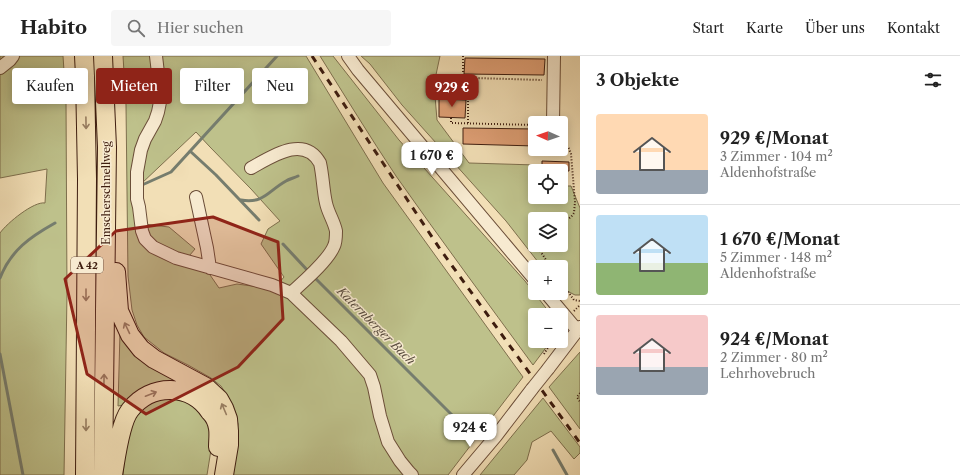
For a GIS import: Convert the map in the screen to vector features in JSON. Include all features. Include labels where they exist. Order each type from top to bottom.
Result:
[{"type":"highway","name":"Emscherschnellweg","points":[[84,56],[86,179],[85,475]]},
{"type":"highway","name":"Emscherschnellweg","points":[[103,56],[107,147],[103,475]]},
{"type":"highway","points":[[107,147],[114,183],[115,260],[118,311],[130,335],[141,349],[154,359],[206,387],[219,399],[228,419],[229,431],[229,445],[224,475]]},
{"type":"highway","points":[[113,475],[124,421],[129,411],[145,396],[155,392],[168,390],[179,390],[196,397],[206,405],[214,416],[218,428],[215,475]]},
{"type":"street","points":[[0,68],[14,56]]},
{"type":"street","points":[[156,56],[160,102],[156,116],[141,150],[137,172],[137,190],[142,231],[145,239],[153,247],[176,258],[294,290],[370,375],[388,442],[400,461],[412,475]]},
{"type":"street","points":[[348,56],[358,70],[528,272]]},
{"type":"street","points":[[553,116],[554,56]]},
{"type":"street","points":[[250,168],[276,153],[296,148],[309,151],[317,157],[320,163],[326,203],[336,235],[334,246],[330,255],[325,261],[294,290]]},
{"type":"street","points":[[196,197],[210,268]]},
{"type":"street","points":[[463,475],[496,436],[578,329],[552,300]]},
{"type":"path","points":[[463,56],[462,78],[554,80]]},
{"type":"path","points":[[468,123],[468,87],[475,78]]},
{"type":"path","points":[[451,118],[451,123],[528,125]]},
{"type":"path","points":[[568,146],[571,154],[575,202],[574,213],[568,219]]},
{"type":"path","points":[[568,292],[574,300],[580,301]]},
{"type":"path","points":[[541,358],[547,348]]},
{"type":"path","points":[[580,393],[577,397],[580,402]]},
{"type":"highlighted area","points":[[213,217],[278,242],[283,319],[238,367],[146,414],[87,374],[65,279],[116,231]]},
{"type":"green space","points":[[0,56],[63,56],[64,68],[12,68],[12,104],[66,104],[67,294],[64,475],[0,475],[0,233],[14,219],[34,205],[45,203],[47,169],[0,178]]},
{"type":"green space","points":[[123,56],[306,56],[383,183],[523,377],[448,475],[230,475],[238,424],[235,412],[228,397],[221,386],[211,378],[164,353],[144,337],[137,325],[132,310],[128,276],[126,104],[172,104],[172,68],[124,68]],"holes":[[[196,132],[280,221],[268,229],[261,244],[284,277],[274,289],[237,284],[219,288],[208,272],[184,262],[195,249],[169,227],[144,224],[141,184]]]},
{"type":"green space","points":[[320,56],[333,56],[399,140],[525,281],[528,285],[528,300],[540,300],[546,308],[528,308],[528,348],[546,348],[533,365],[396,176]]},
{"type":"green space","points":[[361,56],[440,56],[434,84],[437,120],[469,163],[528,165],[528,204],[568,204],[568,186],[571,186],[580,208],[580,295],[575,295],[568,292],[568,260],[537,260],[530,252],[568,252],[568,212],[528,212],[528,249],[506,221],[402,105],[370,64]]},
{"type":"green space","points":[[120,332],[186,382],[118,406]]},
{"type":"green space","points":[[580,352],[580,429],[549,387]]},
{"type":"green space","points":[[180,396],[202,409],[213,437],[207,475],[123,475],[125,452],[135,416],[154,399]]},
{"type":"green space","points":[[543,398],[580,447],[580,453],[574,459],[551,431],[532,442],[527,460],[514,475],[480,475]]},
{"type":"building","points":[[465,58],[545,59],[544,75],[464,74]]},
{"type":"building","points":[[439,99],[466,100],[465,118],[439,117]]},
{"type":"building","points":[[463,128],[528,129],[528,146],[463,144]]},
{"type":"building","points":[[542,161],[569,162],[569,171],[568,164],[542,164]]},
{"type":"waterway","points":[[142,185],[171,172],[277,56]]},
{"type":"waterway","name":"Katernberger Bach","points":[[190,151],[216,175],[259,220]]},
{"type":"waterway","points":[[241,200],[249,201],[261,198],[286,181],[298,176]]},
{"type":"waterway","points":[[0,278],[4,268],[22,245],[55,223]]},
{"type":"waterway","name":"Katernberger Bach","points":[[283,244],[309,272]]},
{"type":"waterway","name":"Katernberger Bach","points":[[313,276],[457,420]]},
{"type":"waterway","points":[[0,354],[23,475]]},
{"type":"waterway","points":[[553,450],[567,475]]},
{"type":"railway","points":[[312,56],[440,249],[580,443]]}]
